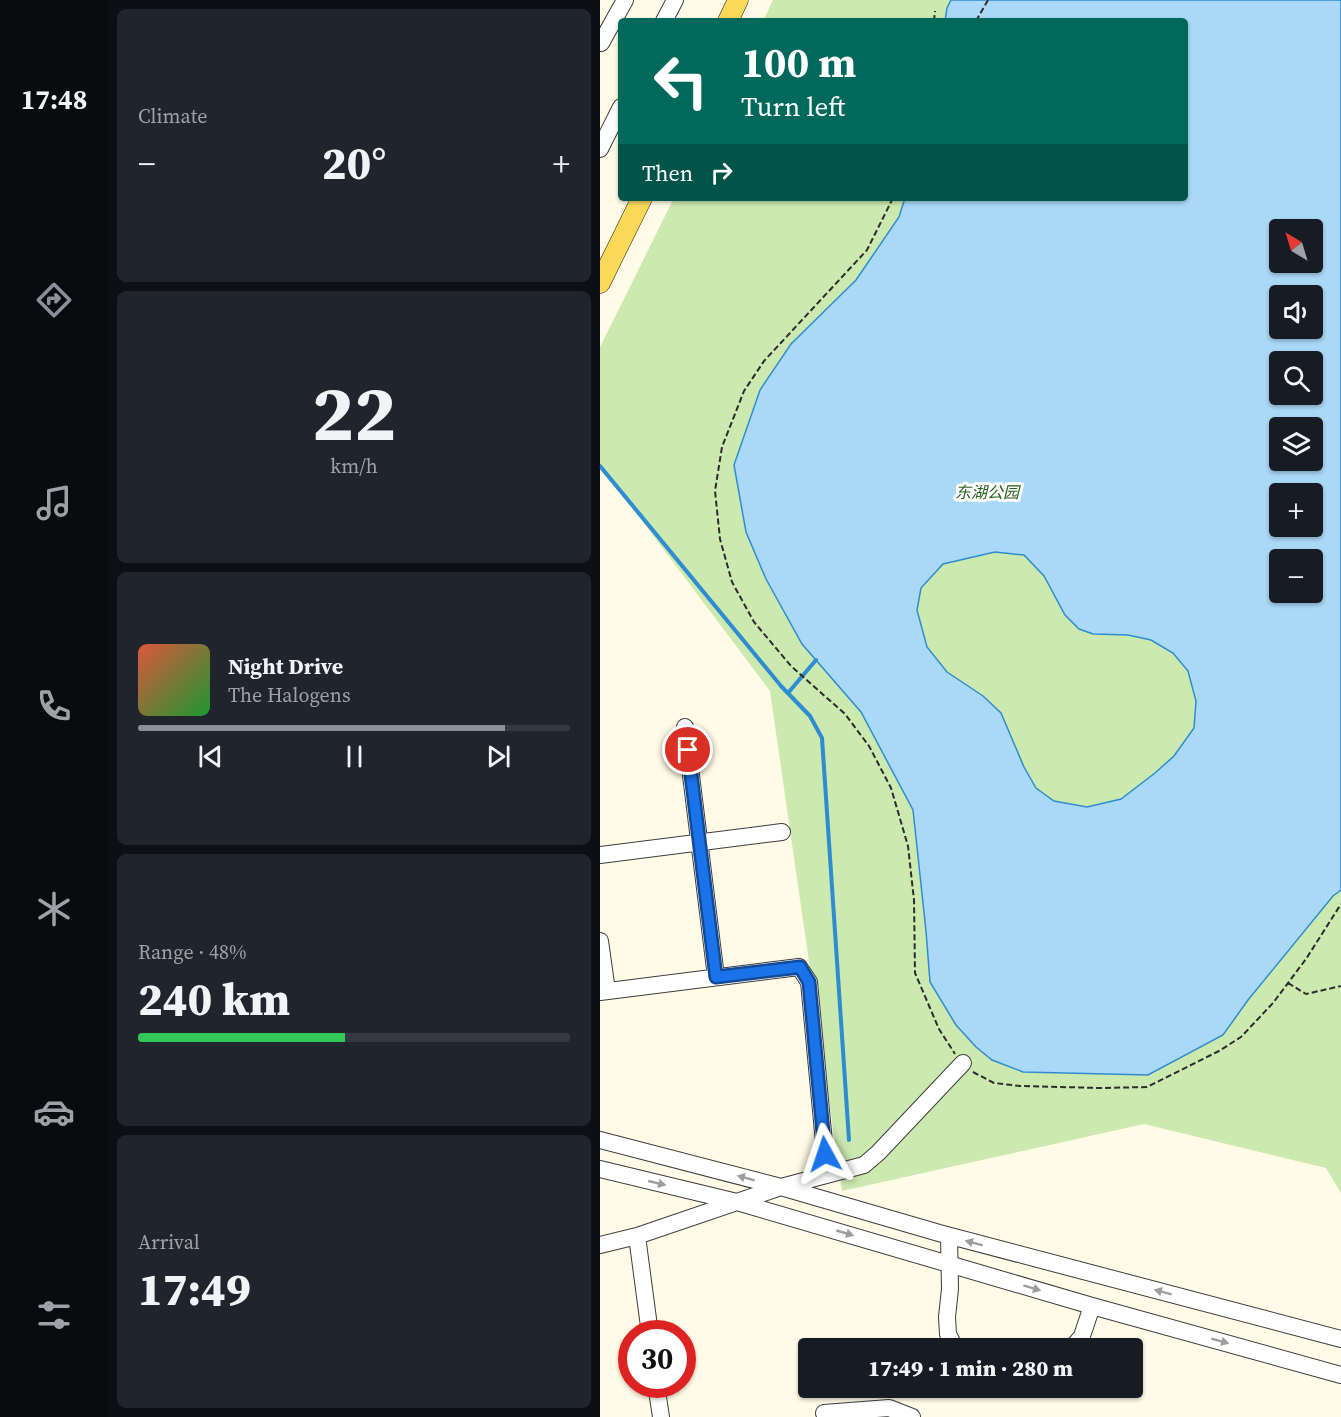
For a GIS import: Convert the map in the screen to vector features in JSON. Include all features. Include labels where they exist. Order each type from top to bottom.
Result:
[{"type":"main road","points":[[729,18],[738,0]]},
{"type":"main road","points":[[600,283],[641,201]]},
{"type":"street","points":[[600,44],[625,0]]},
{"type":"street","points":[[666,18],[675,0]]},
{"type":"street","points":[[600,149],[618,113]]},
{"type":"street","points":[[685,727],[716,977]]},
{"type":"street","points":[[600,855],[782,832]]},
{"type":"street","points":[[600,941],[603,992],[800,967],[809,982],[827,1175]]},
{"type":"street","points":[[600,1245],[637,1236],[781,1187],[864,1165],[963,1063]]},
{"type":"street","points":[[600,1140],[781,1187],[949,1236],[1341,1339]]},
{"type":"street","points":[[600,1169],[737,1202],[1092,1306],[1341,1375]]},
{"type":"street","points":[[637,1236],[648,1320]]},
{"type":"street","points":[[949,1236],[950,1289],[947,1317],[950,1338]]},
{"type":"street","points":[[1080,1338],[1092,1306]]},
{"type":"street","points":[[658,1398],[661,1417]]},
{"type":"street","points":[[824,1413],[889,1408],[912,1417]]},
{"type":"path","points":[[978,18],[988,0]]},
{"type":"path","points":[[934,18],[935,11]]},
{"type":"path","points":[[892,201],[867,250],[764,361],[744,391],[722,447],[715,491],[720,539],[732,582],[754,622],[791,666],[845,714],[869,746],[891,788],[908,846],[914,900],[915,973],[939,1029],[969,1070],[994,1083],[1020,1086],[1147,1087],[1219,1051],[1241,1037],[1273,1003],[1306,959],[1341,904]]},
{"type":"path","points":[[1288,983],[1306,994],[1341,986]]},
{"type":"green space","name":"东湖公园","points":[[773,0],[1341,0],[1341,1193],[1326,1168],[1144,1124],[842,1191],[770,691],[600,465],[600,347],[673,201],[1188,201],[1188,18],[764,18]]},
{"type":"water","name":"东湖公园","points":[[951,0],[1341,0],[1341,890],[1333,896],[1248,1000],[1223,1035],[1148,1075],[1023,1072],[992,1060],[976,1047],[956,1025],[930,982],[913,810],[861,712],[802,644],[766,579],[746,532],[734,465],[760,390],[791,344],[856,280],[899,217],[904,201],[1188,201],[1188,18],[945,18]],"holes":[[[995,552],[1024,555],[1044,576],[1065,615],[1079,629],[1093,634],[1128,635],[1151,640],[1173,653],[1188,671],[1196,701],[1194,728],[1174,756],[1121,799],[1087,807],[1054,801],[1036,788],[1024,767],[1001,713],[983,696],[947,672],[927,647],[917,610],[921,588],[943,564]]]},
{"type":"waterway","points":[[600,466],[781,686],[810,716],[822,738],[849,1140]]},
{"type":"waterway","points":[[788,693],[816,660]]},
{"type":"route","points":[[688,750],[716,977],[800,967],[809,982],[825,1154]]}]
